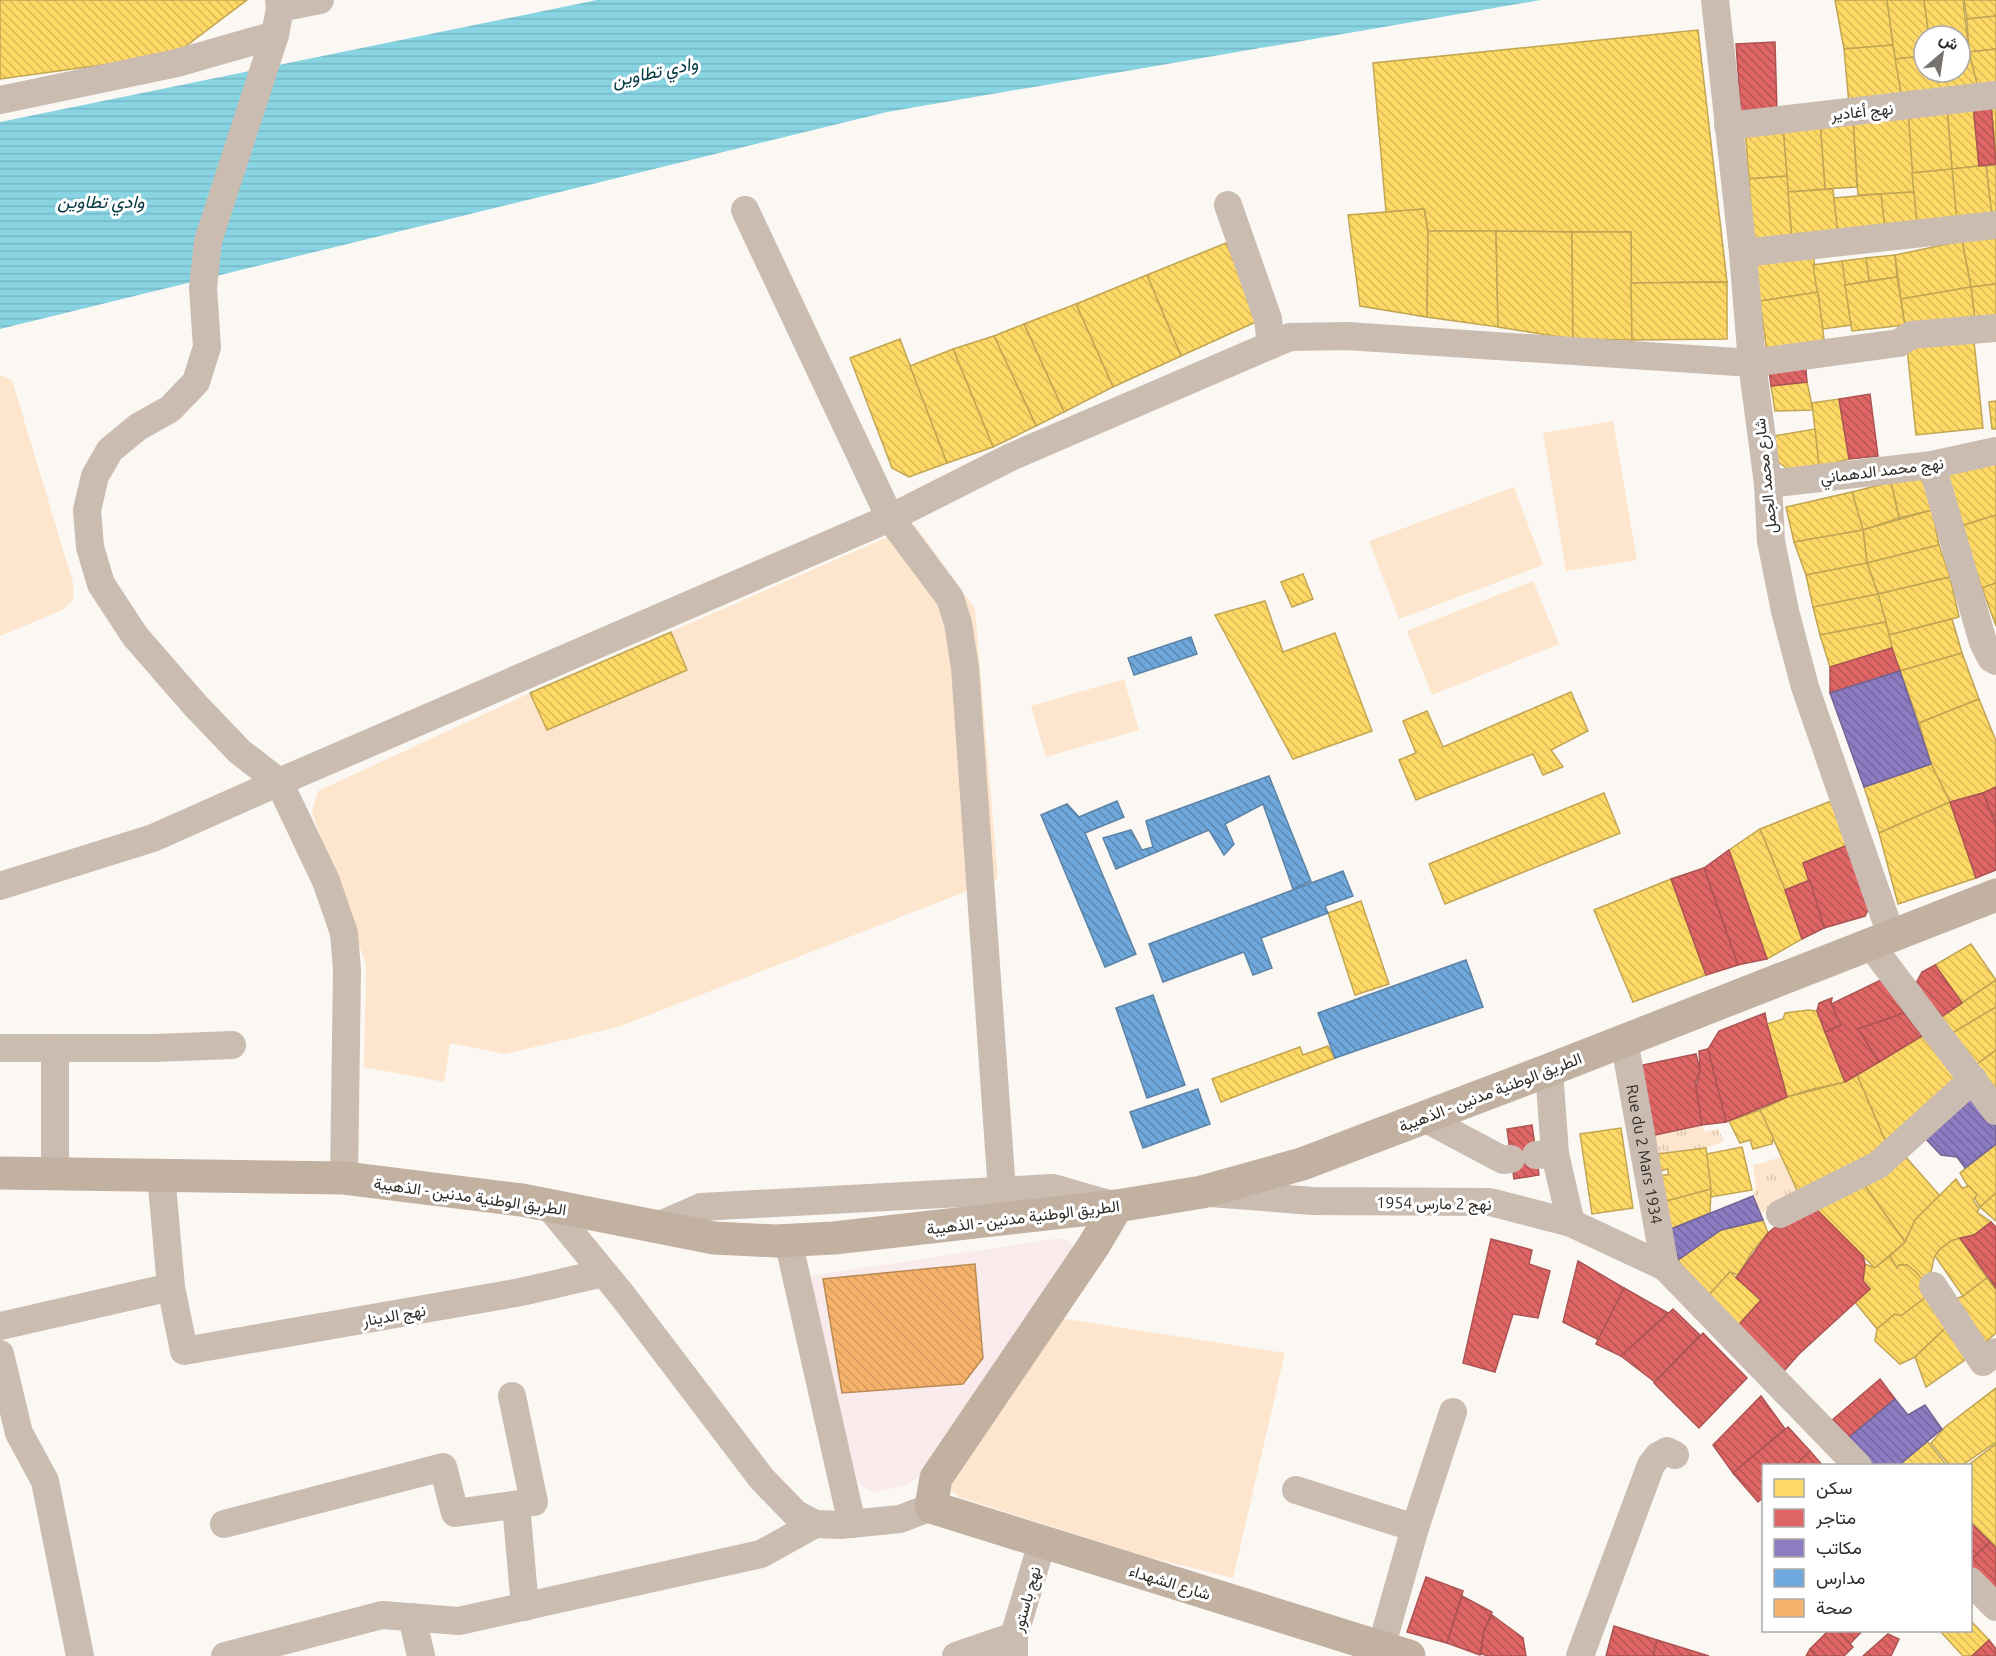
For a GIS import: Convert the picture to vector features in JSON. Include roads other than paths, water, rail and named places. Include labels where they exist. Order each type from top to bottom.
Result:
[{"type":"main road","name":"الطريق الوطنية مدنين - الذهيبة","points":[[0,1173],[344,1178],[507,1198],[714,1238],[788,1240],[834,1238],[1117,1206],[1202,1192],[1302,1164],[1549,1070],[1996,894]]},
{"type":"main road","points":[[931,1507],[936,1478],[1094,1245],[1117,1206]]},
{"type":"main road","name":"شارع الشهداء","points":[[931,1507],[1395,1652]]},
{"type":"street","points":[[0,100],[177,63],[278,14],[320,0]]},
{"type":"street","name":"شارع محمد الجمل","points":[[1715,0],[1743,253],[1752,363],[1768,484],[1771,541],[1785,611],[1805,687],[1880,940],[1996,1111]]},
{"type":"street","points":[[278,14],[208,241],[203,288],[207,347],[196,382],[170,409],[138,427],[111,450],[95,476],[87,510],[90,547],[101,584],[135,636],[195,705],[240,752],[279,782],[326,881],[344,933],[347,970],[344,1178]]},
{"type":"street","name":"نهج أغادير","points":[[1728,126],[1996,95]]},
{"type":"street","points":[[1228,206],[1268,319],[1271,345]]},
{"type":"street","points":[[745,210],[890,518],[950,597],[958,623],[965,668],[1002,1191]]},
{"type":"street","points":[[1743,253],[1996,225]]},
{"type":"street","points":[[0,886],[153,838],[890,518],[1011,457],[1290,338],[1347,336],[1752,363],[1899,343],[1911,335],[1996,328]]},
{"type":"street","name":"نهج محمد الدهماني","points":[[1768,484],[1932,465],[1996,451]]},
{"type":"street","points":[[1932,465],[1983,642],[1991,658],[1996,661]]},
{"type":"street","name":"Rue du 2 Mars 1934","points":[[1624,1040],[1665,1267]]},
{"type":"street","points":[[0,1048],[232,1045]]},
{"type":"street","points":[[55,1049],[55,1172]]},
{"type":"street","points":[[1490,1202],[1526,1157],[1549,1070]]},
{"type":"street","points":[[1780,1214],[1878,1165],[1973,1079]]},
{"type":"street","points":[[1424,1118],[1526,1157],[1571,1223]]},
{"type":"street","points":[[0,1326],[171,1287],[161,1174]]},
{"type":"street","points":[[653,1228],[701,1207],[1053,1188],[1117,1206]]},
{"type":"street","name":"نهج 2 مارس 1954","points":[[1202,1192],[1313,1201],[1490,1202],[1571,1223],[1665,1267],[1856,1464]]},
{"type":"street","points":[[548,1205],[622,1295],[762,1479],[796,1514],[815,1524],[852,1524],[900,1519],[931,1507]]},
{"type":"street","points":[[788,1240],[852,1524]]},
{"type":"street","name":"نهج الدينار","points":[[171,1287],[184,1351],[521,1292],[603,1273]]},
{"type":"street","points":[[1933,1286],[1983,1362],[1996,1352]]},
{"type":"street","points":[[0,1354],[9,1436],[45,1481],[80,1656]]},
{"type":"street","points":[[224,1524],[443,1467],[455,1513],[534,1503],[512,1396]]},
{"type":"street","points":[[1395,1652],[1415,1528],[1453,1413]]},
{"type":"street","points":[[1580,1656],[1652,1465],[1658,1456],[1667,1451],[1675,1455]]},
{"type":"street","points":[[1296,1490],[1415,1528]]},
{"type":"street","points":[[516,1505],[525,1607]]},
{"type":"street","points":[[225,1656],[382,1615],[459,1621],[525,1607],[761,1554],[815,1524]]},
{"type":"street","name":"نهج باستور","points":[[1014,1646],[1042,1543]]},
{"type":"street","points":[[1972,1582],[1996,1607]]},
{"type":"street","points":[[412,1617],[422,1656]]},
{"type":"street","points":[[956,1656],[1014,1646]]},
{"type":"water","name":"وادي تطاوين","points":[[597,0],[1541,0],[887,112],[0,329],[0,122]]}]
